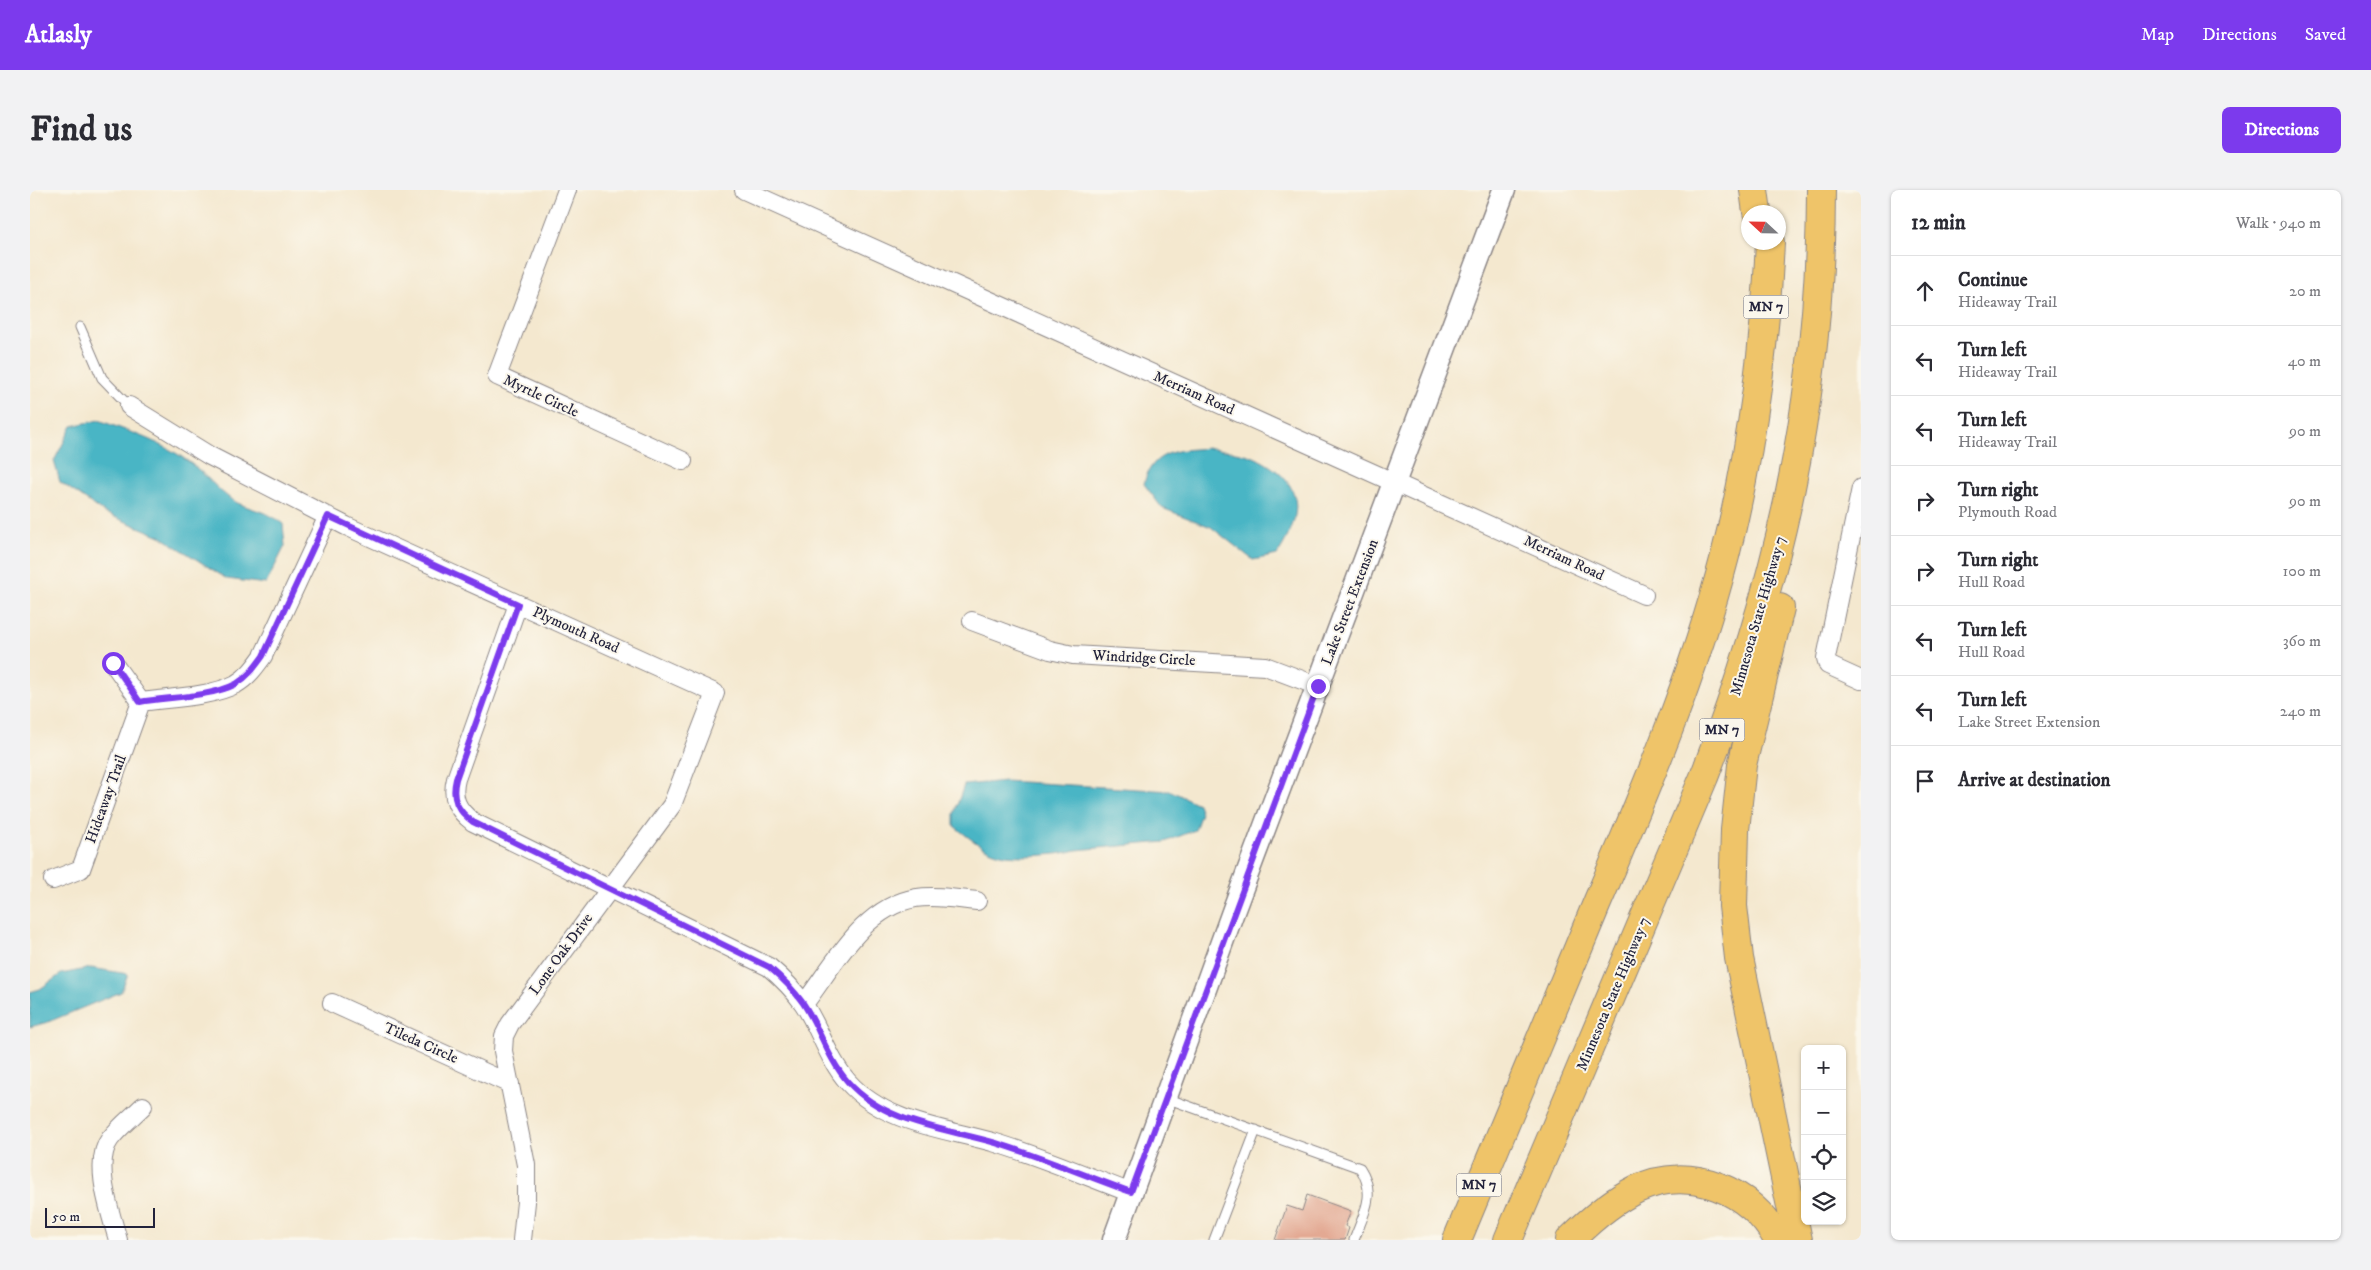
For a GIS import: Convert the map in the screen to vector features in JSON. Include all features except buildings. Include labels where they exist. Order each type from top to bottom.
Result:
[{"type":"highway","points":[[1754,190],[1755,205]]},
{"type":"highway","points":[[1772,190],[1772,205]]},
{"type":"highway","name":"Minnesota State Highway 7","points":[[1508,1240],[1704,777],[1733,701],[1775,565],[1794,476],[1810,378],[1819,287],[1821,190]]},
{"type":"highway","points":[[1759,250],[1759,371]]},
{"type":"highway","name":"MN 7","points":[[1457,1240],[1641,800],[1694,662],[1725,555],[1741,485],[1759,371],[1769,250]]},
{"type":"highway","points":[[1798,1240],[1739,958],[1734,922],[1733,879],[1735,830],[1742,765],[1770,654],[1798,518],[1810,378]]},
{"type":"highway","points":[[1450,1240],[1501,1131]]},
{"type":"highway","points":[[1570,1240],[1592,1219],[1624,1196],[1650,1184],[1679,1180],[1707,1183],[1732,1192],[1756,1210],[1778,1240]]},
{"type":"street","name":"Myrtle Circle","points":[[567,190],[498,376],[683,461]]},
{"type":"street","name":"Merriam Road","points":[[744,190],[1644,595]]},
{"type":"street","name":"Lake Street Extension","points":[[1114,1240],[1318,686],[1504,190]]},
{"type":"street","name":"Plymouth Road","points":[[129,406],[210,456],[328,516],[518,604],[716,692]]},
{"type":"street","points":[[1861,488],[1826,658],[1828,664],[1861,680]]},
{"type":"street","points":[[113,663],[140,702],[220,690],[237,683],[252,672],[263,656],[328,516]]},
{"type":"street","points":[[518,604],[456,779],[453,792],[456,804],[463,814],[473,822],[769,967],[789,985],[804,1004],[830,1058],[848,1082],[878,1106],[898,1117],[927,1127],[996,1144],[1131,1192]]},
{"type":"street","name":"Windridge Circle","points":[[972,621],[1050,650],[1074,655],[1265,666],[1318,686]]},
{"type":"street","name":"Lone Oak Drive","points":[[522,1240],[526,1202],[526,1165],[503,1051],[504,1036],[510,1024],[672,806],[716,692]]},
{"type":"street","name":"Hideaway Trail","points":[[53,880],[81,869],[140,702]]},
{"type":"street","points":[[804,1004],[860,930],[875,915],[895,903],[918,898],[978,901]]},
{"type":"street","name":"Tileda Circle","points":[[332,1003],[510,1084]]},
{"type":"street","points":[[118,1240],[102,1172],[104,1155],[109,1140],[143,1106]]},
{"type":"lane","points":[[80,327],[102,378],[129,406]]},
{"type":"lane","points":[[1166,1098],[1360,1168],[1368,1180],[1369,1197],[1354,1240]]},
{"type":"lane","points":[[1214,1240],[1256,1130]]},
{"type":"water","points":[[99,420],[146,438],[179,455],[195,466],[232,500],[271,516],[283,524],[285,546],[266,584],[227,579],[160,536],[105,513],[60,482],[54,461],[72,426]]},
{"type":"water","points":[[1211,448],[1254,457],[1275,470],[1286,480],[1296,502],[1295,514],[1292,527],[1277,555],[1253,560],[1211,527],[1162,508],[1144,484],[1148,472],[1161,457],[1189,449]]},
{"type":"water","points":[[1005,781],[1171,791],[1198,804],[1201,813],[1195,830],[1165,842],[1076,850],[1050,855],[1001,854],[970,839],[954,826],[954,814],[964,785]]},
{"type":"water","points":[[91,968],[128,974],[121,992],[48,1022],[30,1027],[30,992],[40,989],[61,974]]},
{"type":"route","points":[[113,663],[140,702],[220,690],[237,683],[252,672],[263,656],[328,516],[346,526],[518,604],[456,779],[453,792],[456,804],[463,814],[473,822],[769,967],[789,985],[804,1004],[830,1058],[848,1082],[872,1102],[898,1117],[927,1127],[952,1131],[1040,1158],[1131,1192],[1318,686]]}]
